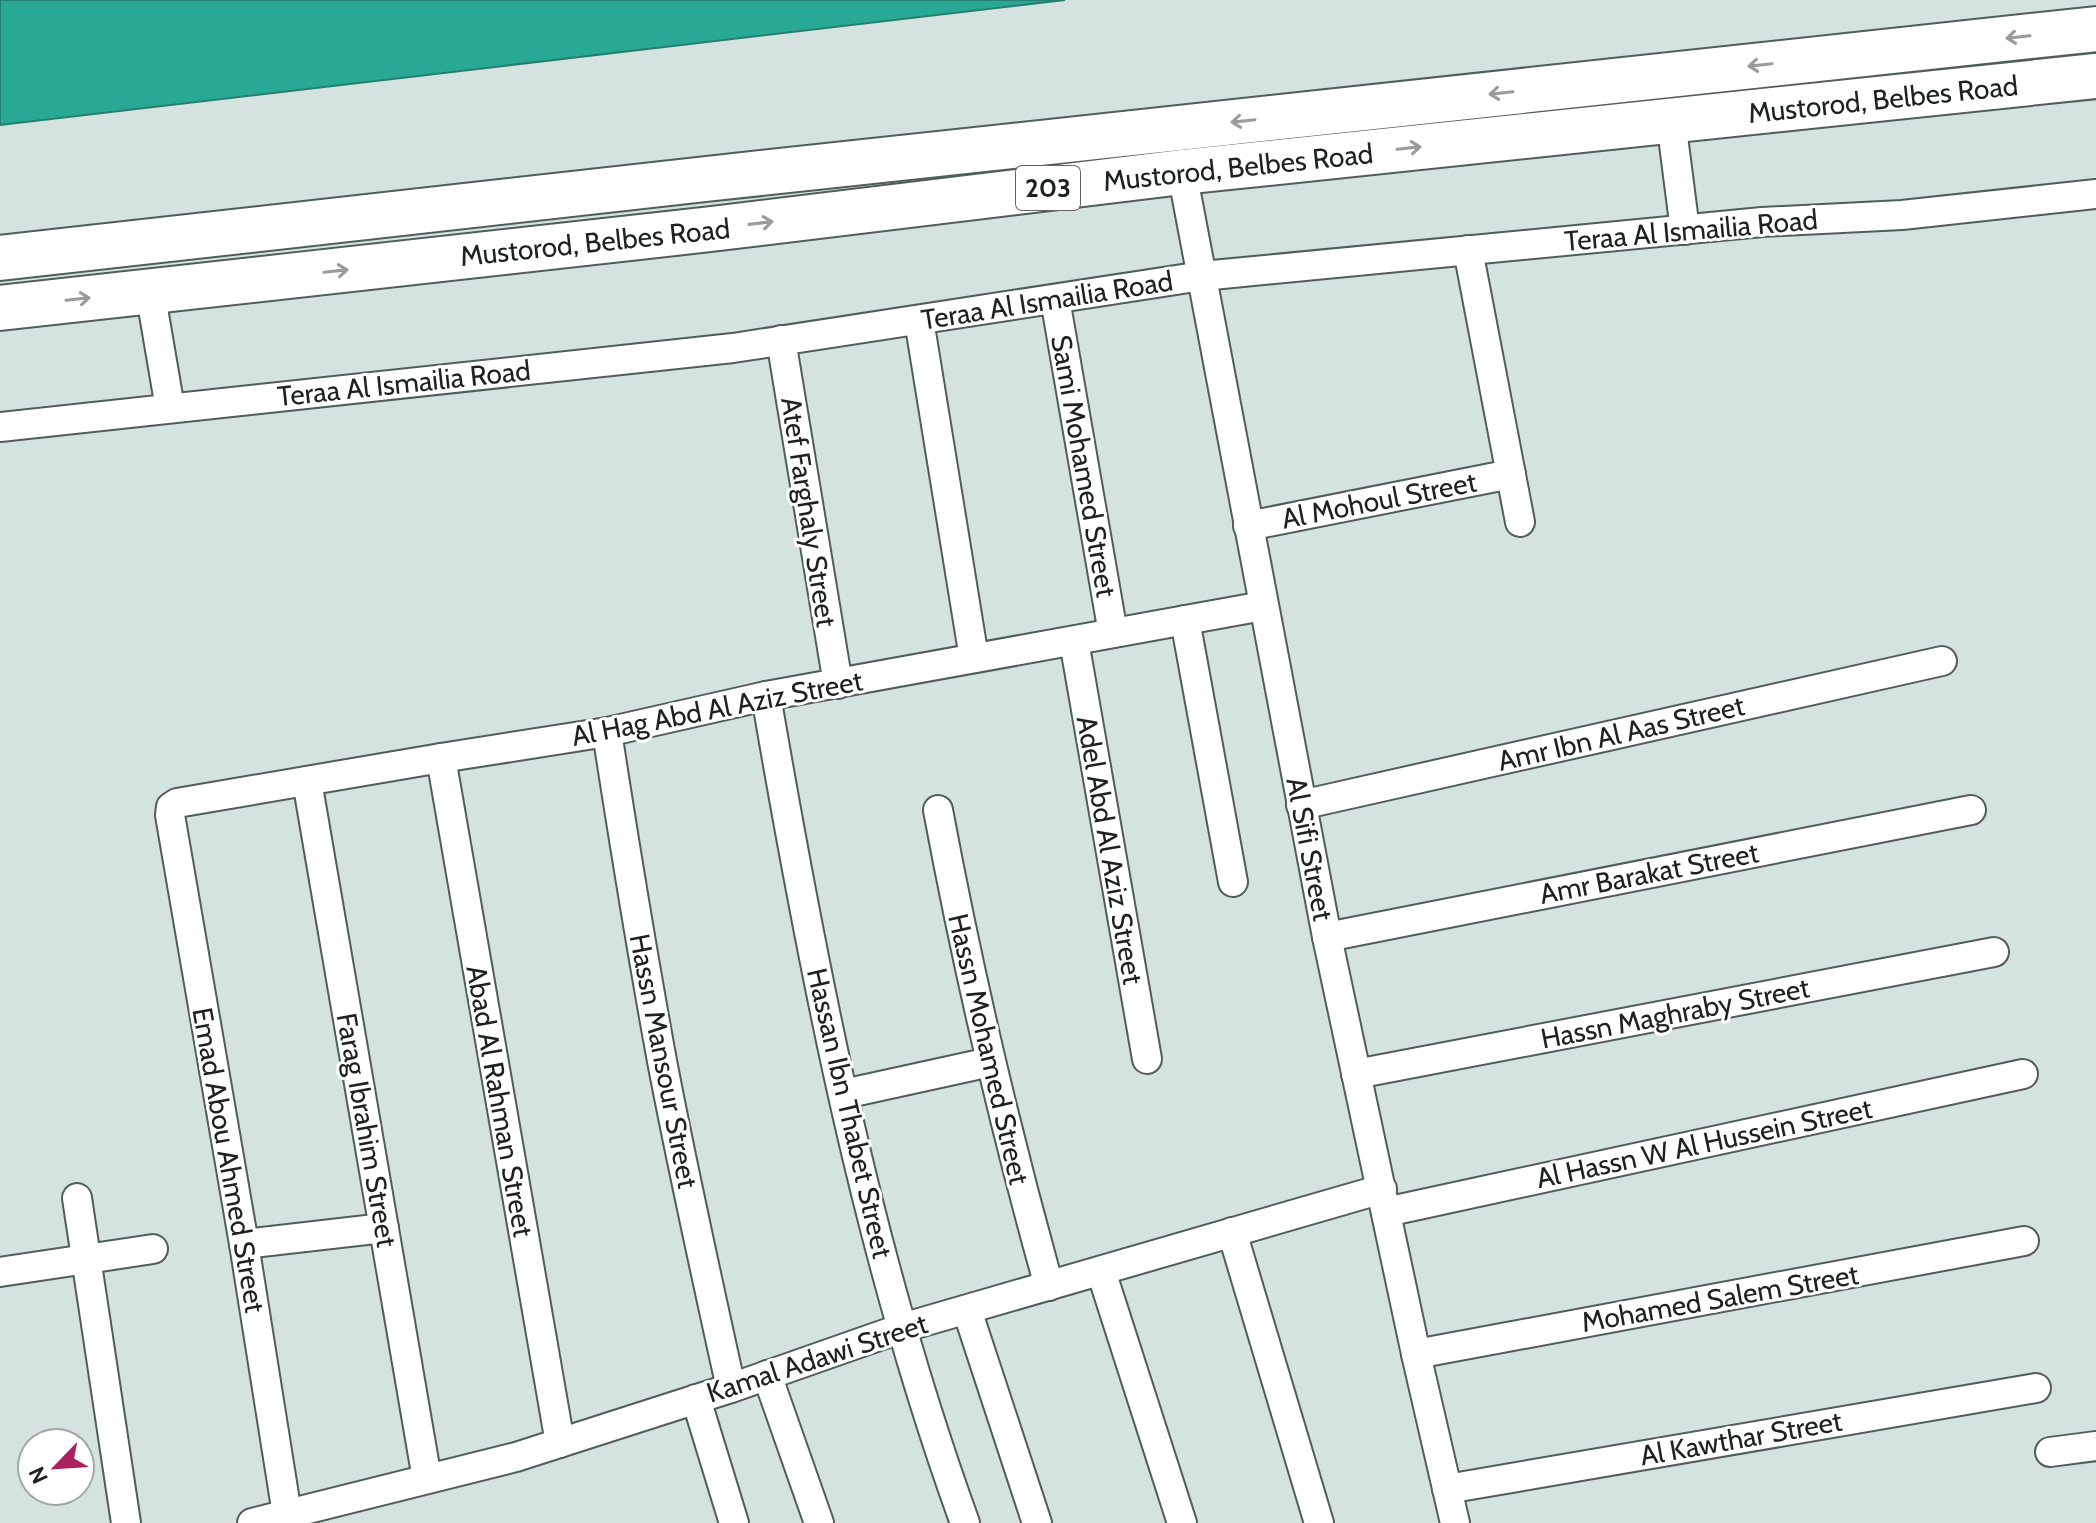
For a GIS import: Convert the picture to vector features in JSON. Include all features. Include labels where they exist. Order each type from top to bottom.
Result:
[{"type":"main road","name":"Mustorod, Belbes Road","points":[[0,258],[2096,29]]},
{"type":"main road","name":"Mustorod, Belbes Road","points":[[0,308],[711,229],[1182,172],[2096,76]]},
{"type":"street","points":[[1671,121],[1685,230]]},
{"type":"street","name":"Al Sifi Street","points":[[1182,172],[1327,937],[1455,1523]]},
{"type":"street","name":"Teraa Al Ismailia Road","points":[[0,427],[733,348],[1202,276],[1762,222],[1902,215],[2096,194]]},
{"type":"street","points":[[1468,250],[1520,522]]},
{"type":"street","points":[[150,291],[170,408]]},
{"type":"street","name":"Sami Mohamed Street","points":[[1055,299],[1113,633]]},
{"type":"street","points":[[919,320],[974,658]]},
{"type":"street","name":"Atef Farghaly Street","points":[[781,340],[838,684]]},
{"type":"street","name":"Al Mohoul Street","points":[[1248,526],[1511,474]]},
{"type":"street","name":"Al Hag Abd Al Aziz Street","points":[[171,807],[177,803],[607,732],[766,696],[1263,606]]},
{"type":"street","points":[[1185,620],[1233,882]]},
{"type":"street","name":"Adel Abd Al Aziz Street","points":[[1074,641],[1147,1059]]},
{"type":"street","name":"Amr Ibn Al Aas Street","points":[[1301,805],[1942,661]]},
{"type":"street","name":"Hassan Ibn Thabet Street","points":[[766,696],[809,934],[865,1190],[925,1407],[965,1523]]},
{"type":"street","name":"Hassn Mansour Street","points":[[607,732],[662,1061],[731,1388]]},
{"type":"street","name":"Abad Al Rahman Street","points":[[441,758],[560,1443]]},
{"type":"street","name":"Farag Ibrahim Street","points":[[307,781],[427,1479]]},
{"type":"street","name":"Emad Abou Ahmed Street","points":[[171,807],[287,1514]]},
{"type":"street","name":"Hassn Mohamed Street","points":[[938,810],[990,1062],[1017,1174],[1049,1286]]},
{"type":"street","name":"Amr Barakat Street","points":[[1327,937],[1971,810]]},
{"type":"street","name":"Hassn Maghraby Street","points":[[1356,1074],[1994,952]]},
{"type":"street","points":[[844,1094],[990,1062]]},
{"type":"street","name":"Al Hassn W Al Hussein Street","points":[[1384,1200],[2023,1074]]},
{"type":"street","points":[[77,1198],[126,1523]]},
{"type":"street","name":"Kamal Adawi Street","points":[[252,1523],[516,1457],[731,1388],[902,1328],[1232,1232],[1384,1200]]},
{"type":"street","points":[[244,1244],[384,1228]]},
{"type":"street","points":[[1232,1232],[1319,1523]]},
{"type":"street","name":"Mohamed Salem Street","points":[[1416,1354],[2024,1241]]},
{"type":"street","points":[[0,1272],[153,1249]]},
{"type":"street","points":[[1101,1271],[1182,1523]]},
{"type":"street","points":[[967,1310],[1037,1523]]},
{"type":"street","points":[[767,1375],[819,1523]]},
{"type":"street","name":"Al Kawthar Street","points":[[1447,1489],[2036,1388]]},
{"type":"street","points":[[696,1399],[734,1523]]},
{"type":"street","points":[[2050,1452],[2096,1446]]},
{"type":"shaded area","points":[[0,0],[1065,0],[0,125]]}]
